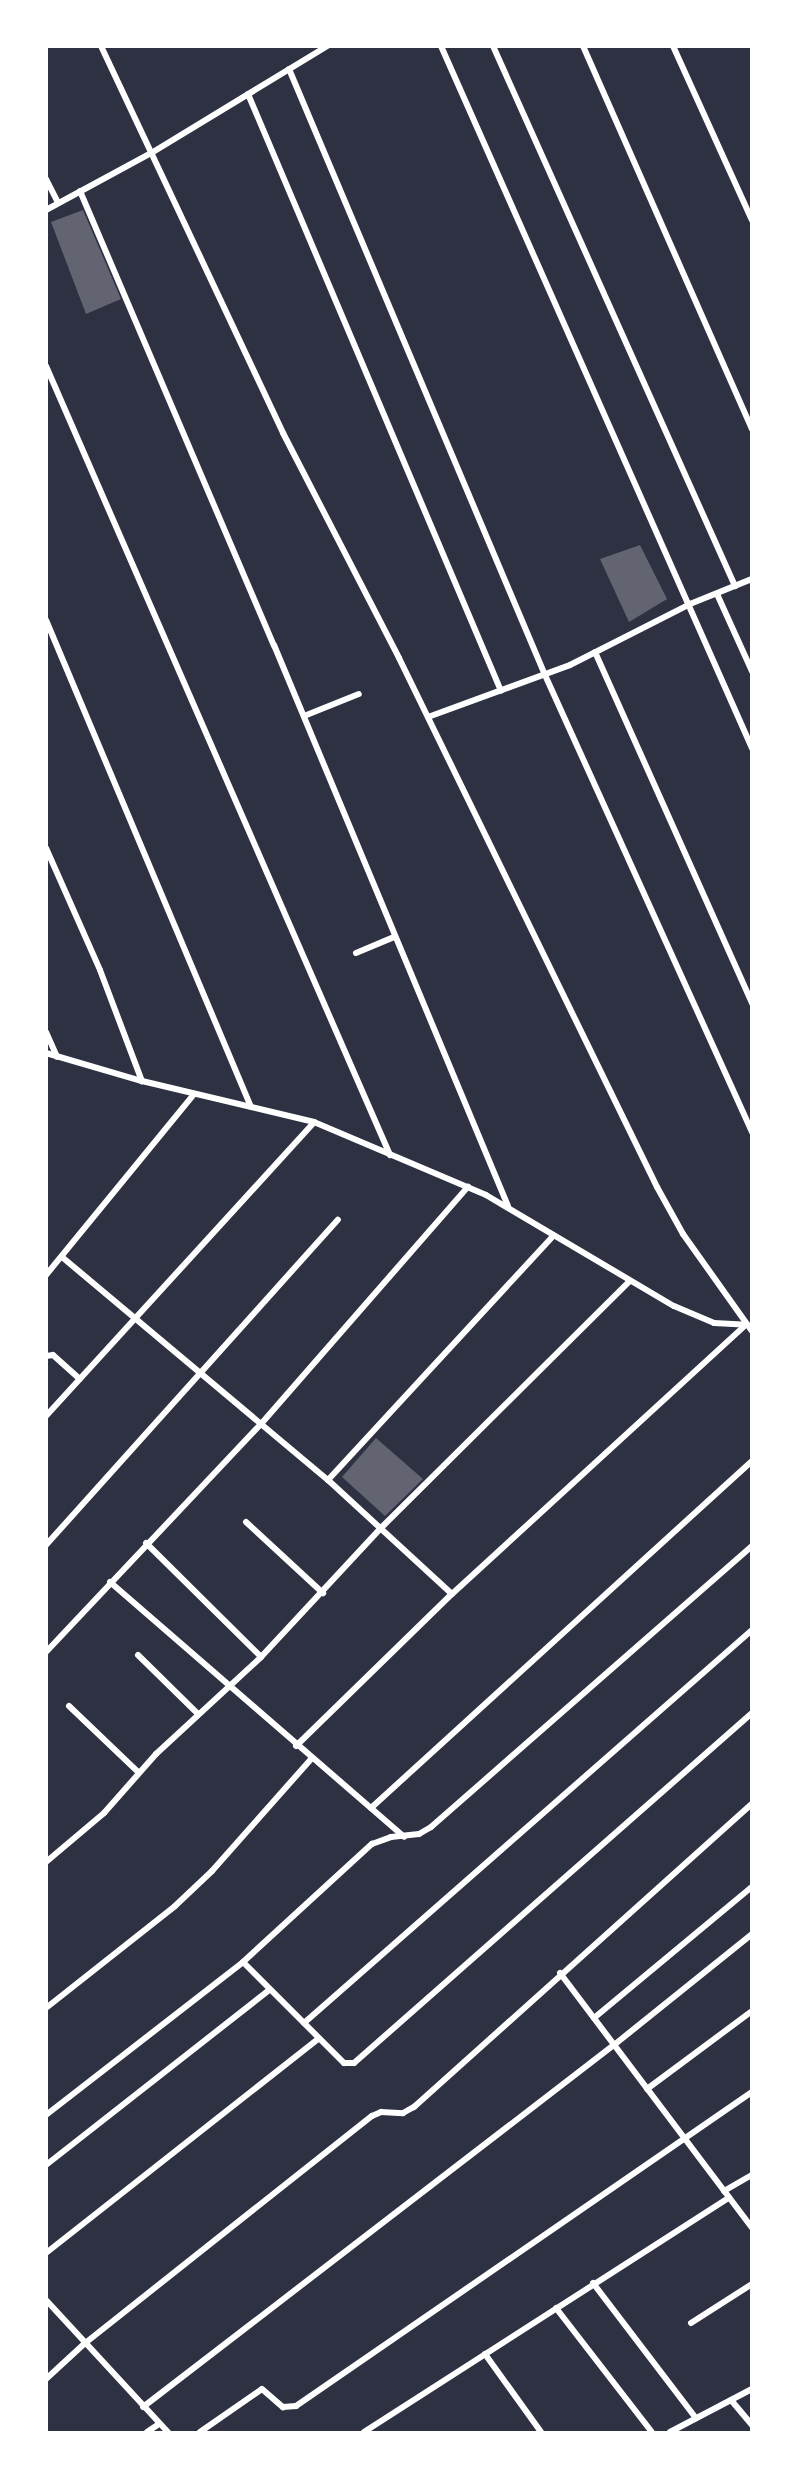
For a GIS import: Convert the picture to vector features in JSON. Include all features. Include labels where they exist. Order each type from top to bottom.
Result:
[{"type":"street","points":[[101,46],[153,152],[288,444],[428,717],[657,1187],[682,1234],[752,1332]]},
{"type":"street","points":[[46,210],[153,152],[327,46]]},
{"type":"street","points":[[441,46],[752,748]]},
{"type":"street","points":[[493,46],[735,586]]},
{"type":"street","points":[[583,46],[752,429]]},
{"type":"street","points":[[673,46],[752,220]]},
{"type":"street","points":[[289,69],[544,675],[752,1132]]},
{"type":"street","points":[[248,94],[501,691]]},
{"type":"street","points":[[46,179],[58,203]]},
{"type":"street","points":[[80,191],[508,1206]]},
{"type":"street","points":[[46,366],[390,1155]]},
{"type":"street","points":[[428,717],[544,675],[690,604],[752,579]]},
{"type":"street","points":[[717,594],[752,671]]},
{"type":"street","points":[[46,620],[251,1107]]},
{"type":"street","points":[[595,652],[752,1003]]},
{"type":"street","points":[[303,716],[359,694]]},
{"type":"street","points":[[46,848],[100,970],[142,1081]]},
{"type":"street","points":[[356,953],[394,938]]},
{"type":"street","points":[[46,1032],[57,1058]]},
{"type":"street","points":[[47,1054],[142,1081],[314,1122],[508,1206],[553,1236],[630,1281],[714,1323],[749,1325]]},
{"type":"street","points":[[46,1275],[194,1094]]},
{"type":"street","points":[[46,1416],[314,1122]]},
{"type":"street","points":[[46,1652],[146,1543],[261,1424],[468,1187]]},
{"type":"street","points":[[46,1545],[339,1220]]},
{"type":"street","points":[[328,1480],[553,1236]]},
{"type":"street","points":[[62,1257],[198,1374],[328,1480],[382,1527],[452,1594]]},
{"type":"street","points":[[46,1862],[104,1813],[138,1772],[228,1685],[261,1657],[382,1527],[630,1281]]},
{"type":"street","points":[[296,1746],[452,1594],[749,1325]]},
{"type":"street","points":[[46,1356],[53,1355],[80,1379]]},
{"type":"street","points":[[371,1808],[752,1461]]},
{"type":"street","points":[[246,1522],[323,1593]]},
{"type":"street","points":[[146,1543],[261,1657]]},
{"type":"street","points":[[46,2115],[243,1962],[372,1844],[391,1837],[405,1838],[431,1827],[752,1546]]},
{"type":"street","points":[[110,1582],[296,1746],[405,1838]]},
{"type":"street","points":[[304,2023],[752,1630]]},
{"type":"street","points":[[138,1655],[198,1714]]},
{"type":"street","points":[[69,1706],[138,1772]]},
{"type":"street","points":[[243,1962],[344,2063],[354,2063],[752,1713]]},
{"type":"street","points":[[46,2008],[204,1878],[311,1759]]},
{"type":"street","points":[[46,2379],[84,2344],[372,2116],[381,2112],[404,2114],[414,2107],[560,1973],[752,1804]]},
{"type":"street","points":[[594,2018],[752,1887]]},
{"type":"street","points":[[143,2407],[614,2045],[752,1934]]},
{"type":"street","points":[[560,1973],[752,2228]]},
{"type":"street","points":[[46,2165],[269,1990]]},
{"type":"street","points":[[647,2089],[752,2011]]},
{"type":"street","points":[[46,2253],[318,2039]]},
{"type":"street","points":[[200,2433],[262,2390],[283,2407],[296,2406],[683,2137],[752,2092]]},
{"type":"street","points":[[724,2192],[752,2175]]},
{"type":"street","points":[[363,2433],[593,2283],[729,2198]]},
{"type":"street","points":[[593,2283],[696,2418]]},
{"type":"street","points":[[691,2323],[752,2284]]},
{"type":"street","points":[[46,2300],[168,2433]]},
{"type":"street","points":[[556,2308],[652,2433]]},
{"type":"street","points":[[485,2355],[541,2433]]},
{"type":"street","points":[[669,2433],[752,2389]]},
{"type":"street","points":[[731,2400],[752,2426]]},
{"type":"street","points":[[147,2433],[159,2424]]},
{"type":"building","points":[[83,210],[121,299],[86,314],[51,222]]},
{"type":"building","points":[[640,545],[667,599],[629,622],[600,559]]},
{"type":"building","points":[[376,1438],[423,1479],[385,1516],[342,1477]]}]
